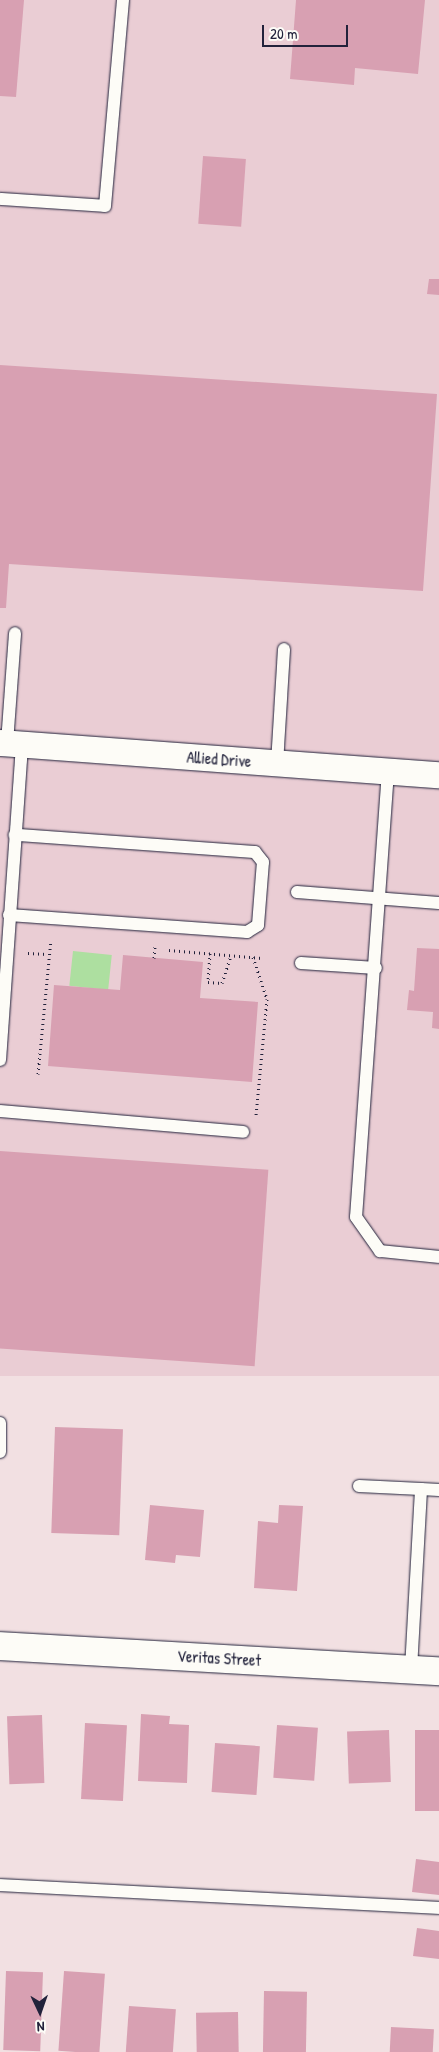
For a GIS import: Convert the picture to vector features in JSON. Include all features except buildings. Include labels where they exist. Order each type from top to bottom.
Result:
[{"type":"street","name":"Allied Drive","points":[[10,743],[439,775]]},
{"type":"street","name":"Veritas Street","points":[[0,1646],[439,1671]]},
{"type":"lane","points":[[0,199],[105,206],[123,0]]},
{"type":"lane","points":[[0,1060],[15,835],[10,743],[15,633]]},
{"type":"lane","points":[[277,764],[284,649]]},
{"type":"lane","points":[[388,771],[376,968],[356,1217],[380,1251],[439,1257]]},
{"type":"lane","points":[[9,915],[247,932],[258,925],[259,916],[263,862],[255,852],[15,835]]},
{"type":"lane","points":[[297,892],[439,903]]},
{"type":"lane","points":[[301,963],[376,968]]},
{"type":"lane","points":[[0,1111],[243,1132]]},
{"type":"lane","points":[[0,1423],[0,1452]]},
{"type":"lane","points":[[359,1486],[439,1490]]},
{"type":"lane","points":[[411,1669],[421,1490]]},
{"type":"lane","points":[[0,1885],[439,1908]]},
{"type":"path","points":[[38,1074],[48,940],[58,941]]},
{"type":"path","points":[[145,948],[262,958]]},
{"type":"path","points":[[210,953],[208,982],[222,983],[231,955]]},
{"type":"path","points":[[243,1132],[254,1133],[267,999],[253,957]]},
{"type":"shaded area","points":[[0,0],[439,0],[439,1376],[0,1376]]},
{"type":"green space","points":[[73,951],[112,955],[108,990],[69,986]]}]
